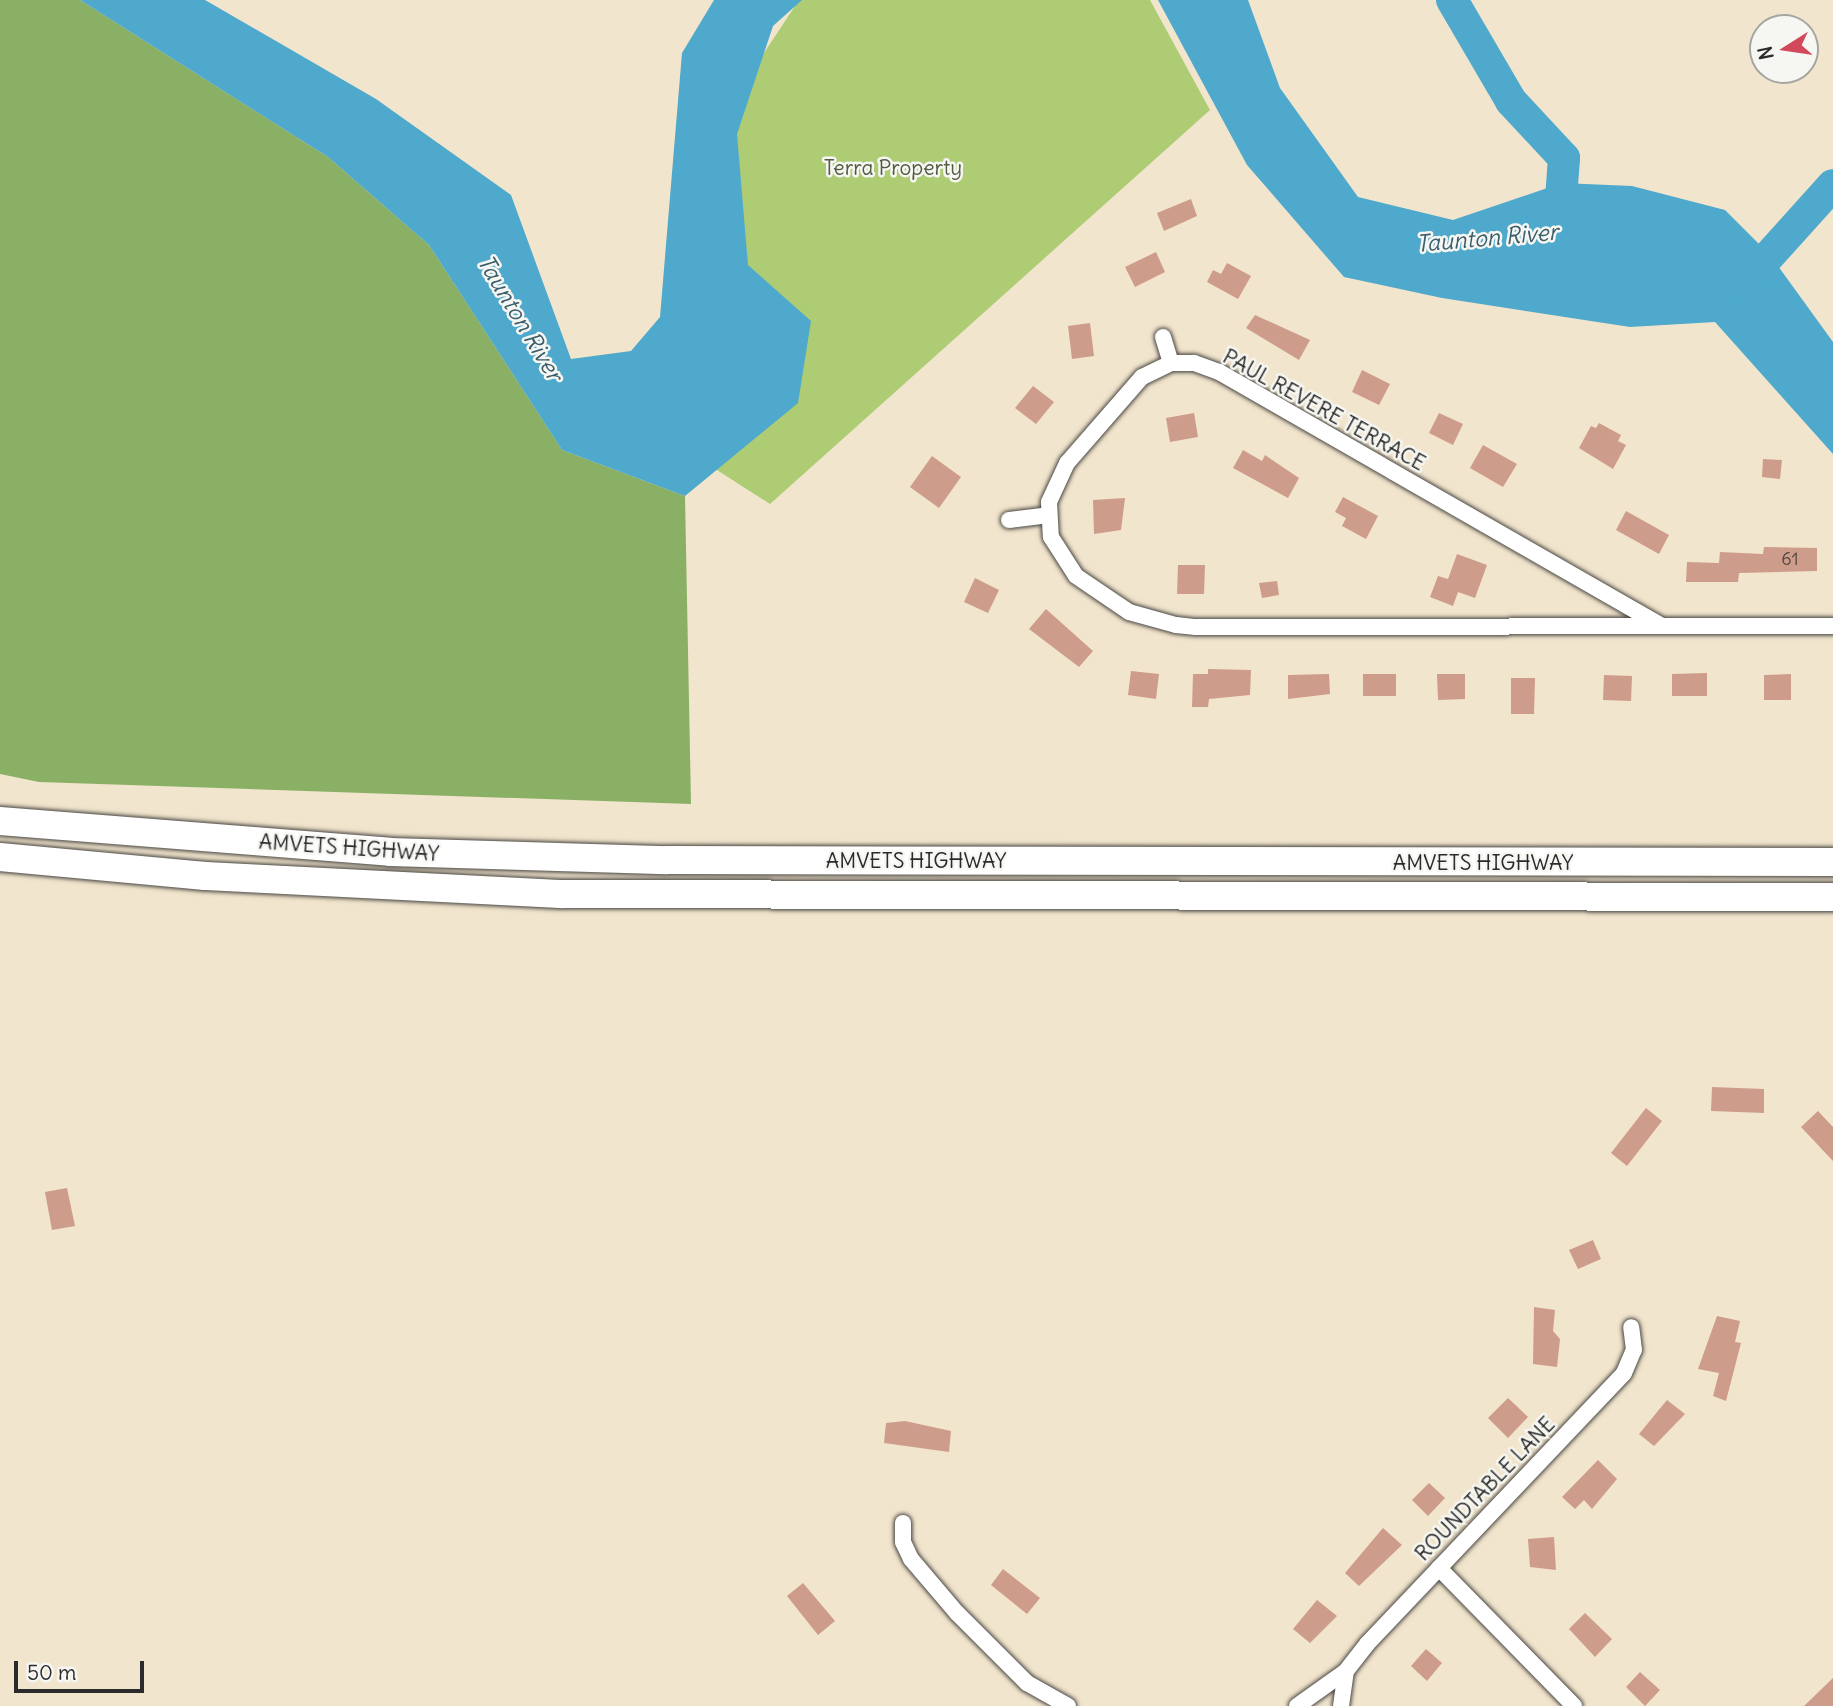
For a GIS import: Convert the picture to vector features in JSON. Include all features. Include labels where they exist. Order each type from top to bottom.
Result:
[{"type":"highway","name":"AMVETS HIGHWAY","points":[[0,821],[390,852],[627,859],[1833,862]]},
{"type":"highway","name":"AMVETS HIGHWAY","points":[[0,857],[205,876],[561,894],[1833,897]]},
{"type":"street","points":[[1009,520],[1047,515],[1067,463],[1142,377],[1171,363],[1163,337]]},
{"type":"street","name":"PAUL REVERE TERRACE","points":[[1171,363],[1194,363],[1219,372],[1662,626]]},
{"type":"street","name":"PAUL REVERE TERRACE","points":[[1047,515],[1055,548],[1090,588],[1129,612],[1176,625],[1833,626]]},
{"type":"street","name":"ROUNDTABLE LANE","points":[[1297,1706],[1346,1671],[1439,1568],[1624,1373],[1634,1350],[1631,1327]]},
{"type":"street","points":[[903,1523],[904,1542],[911,1559],[957,1614],[1027,1683],[1068,1706]]},
{"type":"street","points":[[1439,1568],[1574,1706]]},
{"type":"street","points":[[1341,1706],[1346,1671]]},
{"type":"green space","points":[[0,0],[80,0],[328,157],[429,245],[562,450],[685,496],[691,804],[39,782],[0,774]]},
{"type":"green space","name":"Terra Property","points":[[799,0],[1150,0],[1210,110],[770,504],[678,445],[728,282],[737,94]]},
{"type":"water","name":"Taunton River","points":[[80,0],[205,0],[376,99],[511,195],[571,359],[631,351],[660,317],[682,53],[714,0],[802,0],[773,26],[737,134],[748,265],[811,321],[798,403],[685,496],[562,450],[429,245],[328,157]]},
{"type":"water","name":"Taunton River","points":[[1158,0],[1248,0],[1280,88],[1358,197],[1453,220],[1562,183],[1632,186],[1725,210],[1770,255],[1833,342],[1833,454],[1715,322],[1630,327],[1442,298],[1344,277],[1247,165]]},
{"type":"building","points":[[1191,199],[1197,216],[1164,231],[1157,213]]},
{"type":"building","points":[[1156,252],[1165,272],[1135,287],[1125,267]]},
{"type":"building","points":[[1227,263],[1251,276],[1238,299],[1207,282],[1213,270],[1221,274]]},
{"type":"building","points":[[1255,315],[1310,340],[1299,360],[1246,328]]},
{"type":"building","points":[[1090,323],[1094,356],[1072,359],[1068,326]]},
{"type":"building","points":[[1362,370],[1390,384],[1379,405],[1352,392]]},
{"type":"building","points":[[1033,386],[1054,402],[1036,424],[1015,408]]},
{"type":"building","points":[[1194,413],[1198,437],[1170,442],[1166,418]]},
{"type":"building","points":[[1439,413],[1463,424],[1453,445],[1429,433]]},
{"type":"building","points":[[1599,423],[1621,435],[1618,441],[1626,445],[1613,469],[1579,448],[1591,426],[1596,428]]},
{"type":"building","points":[[1483,445],[1517,464],[1503,487],[1470,468]]},
{"type":"building","points":[[1243,450],[1262,461],[1265,455],[1299,478],[1288,498],[1233,468]]},
{"type":"building","points":[[932,456],[961,477],[939,508],[910,487]]},
{"type":"building","points":[[1763,459],[1782,460],[1780,479],[1762,477]]},
{"type":"building","points":[[1343,497],[1378,516],[1366,539],[1342,526],[1346,518],[1335,512]]},
{"type":"building","points":[[1125,498],[1121,530],[1094,534],[1093,500]]},
{"type":"building","points":[[1626,511],[1669,535],[1659,554],[1616,530]]},
{"type":"building","points":[[1764,547],[1817,548],[1817,571],[1739,573],[1738,582],[1686,582],[1687,562],[1719,563],[1720,552],[1763,554]]},
{"type":"building","points":[[1457,554],[1487,565],[1475,598],[1458,592],[1453,606],[1430,597],[1438,576],[1448,579]]},
{"type":"building","points":[[1178,565],[1205,565],[1204,594],[1177,594]]},
{"type":"building","points":[[975,578],[999,590],[988,613],[964,602]]},
{"type":"building","points":[[1277,581],[1279,595],[1262,598],[1259,583]]},
{"type":"building","points":[[1046,609],[1093,651],[1079,667],[1029,629]]},
{"type":"building","points":[[1208,669],[1251,670],[1250,695],[1209,699],[1208,707],[1192,707],[1193,674],[1208,674]]},
{"type":"building","points":[[1131,671],[1159,674],[1156,699],[1128,695]]},
{"type":"building","points":[[1707,673],[1707,696],[1672,696],[1672,674]]},
{"type":"building","points":[[1329,674],[1330,694],[1288,699],[1288,675]]},
{"type":"building","points":[[1363,674],[1396,674],[1396,696],[1363,696]]},
{"type":"building","points":[[1437,674],[1465,674],[1465,699],[1438,700]]},
{"type":"building","points":[[1791,674],[1791,700],[1764,700],[1764,675]]},
{"type":"building","points":[[1604,675],[1632,676],[1631,701],[1603,700]]},
{"type":"building","points":[[1511,678],[1535,678],[1534,714],[1511,714]]},
{"type":"building","points":[[1712,1087],[1764,1089],[1764,1113],[1711,1111]]},
{"type":"building","points":[[1646,1108],[1662,1121],[1627,1166],[1611,1153]]},
{"type":"building","points":[[1818,1111],[1833,1127],[1833,1161],[1801,1127]]},
{"type":"building","points":[[67,1188],[75,1226],[52,1230],[45,1192]]},
{"type":"building","points":[[1593,1240],[1601,1259],[1578,1269],[1569,1250]]},
{"type":"building","points":[[1534,1307],[1555,1310],[1553,1331],[1560,1339],[1557,1367],[1533,1364]]},
{"type":"building","points":[[1717,1316],[1740,1321],[1735,1342],[1741,1343],[1726,1401],[1713,1396],[1719,1373],[1698,1369]]},
{"type":"building","points":[[1508,1398],[1528,1417],[1508,1438],[1488,1418]]},
{"type":"building","points":[[1667,1400],[1685,1414],[1654,1446],[1639,1434]]},
{"type":"building","points":[[905,1421],[951,1431],[949,1452],[884,1443],[886,1423]]},
{"type":"building","points":[[1598,1460],[1617,1479],[1592,1509],[1584,1500],[1575,1509],[1562,1497]]},
{"type":"building","points":[[1429,1483],[1445,1498],[1428,1516],[1412,1500]]},
{"type":"building","points":[[1383,1528],[1402,1545],[1359,1586],[1345,1573]]},
{"type":"building","points":[[1554,1537],[1556,1570],[1530,1567],[1528,1539]]},
{"type":"building","points":[[1003,1569],[1040,1598],[1027,1614],[991,1585]]},
{"type":"building","points":[[803,1583],[835,1621],[818,1635],[787,1596]]},
{"type":"building","points":[[1317,1600],[1337,1616],[1310,1643],[1293,1629]]},
{"type":"building","points":[[1585,1613],[1612,1639],[1595,1657],[1569,1629]]},
{"type":"building","points":[[1426,1649],[1442,1663],[1427,1681],[1411,1666]]},
{"type":"building","points":[[1640,1672],[1660,1690],[1645,1706],[1626,1687]]},
{"type":"building","points":[[1833,1678],[1833,1706],[1804,1706]]},
{"type":"waterway","name":"Taunton River","points":[[1452,0],[1511,101],[1564,158],[1561,199],[1542,216]]},
{"type":"waterway","points":[[1741,287],[1833,185]]}]
